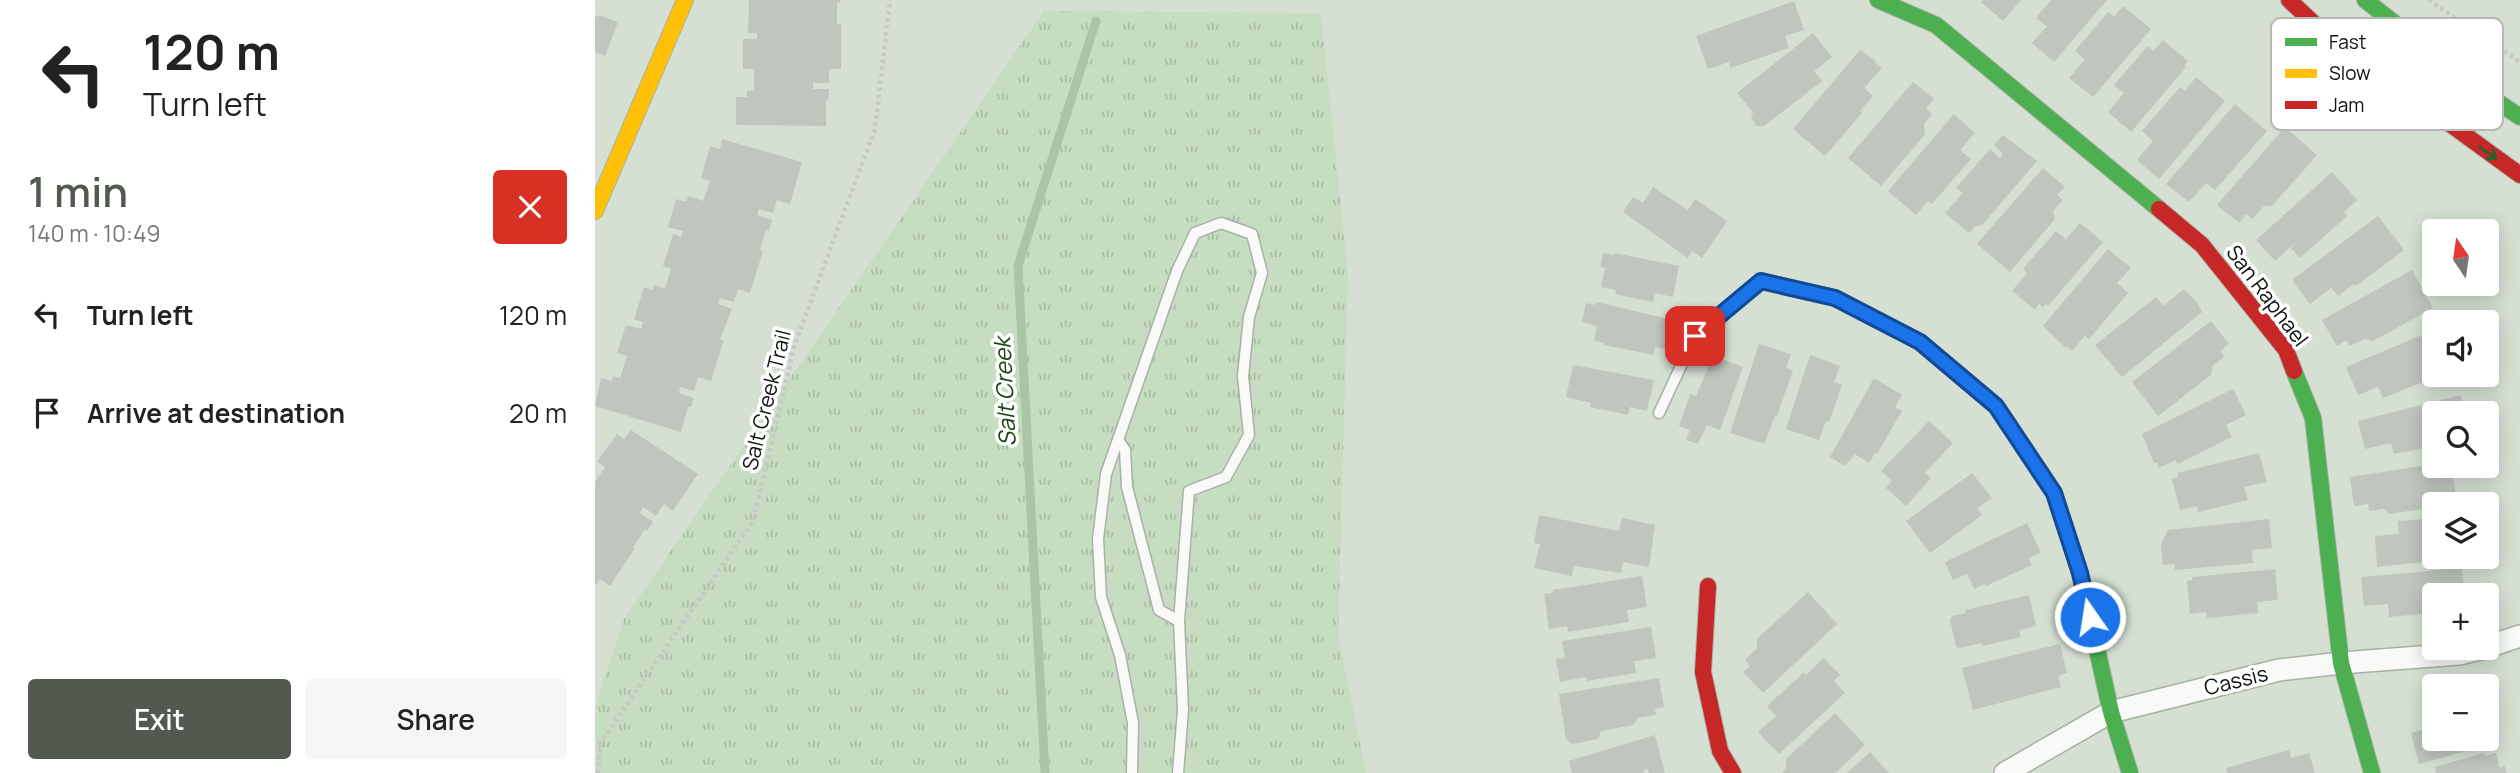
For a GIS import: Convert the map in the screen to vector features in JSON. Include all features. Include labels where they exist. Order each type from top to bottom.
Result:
[{"type":"street","points":[[595,211],[685,0]]},
{"type":"street","name":"San Raphael","points":[[1878,0],[1936,25],[2202,245],[2286,349],[2313,418],[2341,663],[2372,773]]},
{"type":"street","points":[[2288,0],[2308,18]]},
{"type":"street","points":[[2365,0],[2388,18]]},
{"type":"street","points":[[2503,105],[2520,117]]},
{"type":"street","points":[[2457,130],[2520,176]]},
{"type":"street","points":[[1761,281],[1835,298],[1920,342],[1996,406],[2054,493],[2080,573],[2111,712],[2130,773]]},
{"type":"street","points":[[1708,586],[1703,672],[1720,751],[1733,773]]},
{"type":"street","name":"Cassis","points":[[2499,643],[2520,636]]},
{"type":"street","name":"Cassis","points":[[2005,773],[2111,712],[2279,670],[2422,657]]},
{"type":"lane","points":[[1132,773],[1133,723],[1120,656],[1101,597],[1098,539],[1106,474],[1177,271],[1195,233],[1221,223],[1252,234],[1262,273],[1249,317],[1243,376],[1249,435],[1226,477],[1189,492],[1179,621],[1183,710],[1178,773]]},
{"type":"lane","points":[[1659,413],[1695,336],[1761,281]]},
{"type":"lane","points":[[1118,440],[1125,450],[1127,487],[1159,610],[1179,621]]},
{"type":"path","name":"Salt Creek Trail","points":[[599,773],[601,741],[753,521],[795,344],[875,129],[890,0]]},
{"type":"path","points":[[2429,0],[2455,18]]},
{"type":"path","points":[[2503,50],[2520,62]]},
{"type":"green space","points":[[1044,11],[1321,13],[1348,275],[1338,636],[1366,773],[595,773],[595,707],[624,619]]},
{"type":"building","points":[[749,0],[840,0],[840,3],[837,3],[837,24],[841,24],[841,69],[829,69],[829,83],[813,83],[813,89],[829,89],[829,99],[826,100],[826,126],[736,125],[736,97],[747,97],[747,91],[754,91],[754,69],[743,69],[743,39],[757,39],[757,33],[748,33]]},
{"type":"building","points":[[2021,0],[2003,21],[1981,2]]},
{"type":"building","points":[[2051,0],[2107,0],[2054,62],[2032,43],[2048,25],[2036,18]]},
{"type":"building","points":[[1794,1],[1804,30],[1785,36],[1789,48],[1730,68],[1729,62],[1708,69],[1696,36]]},
{"type":"building","points":[[2123,6],[2151,29],[2093,97],[2069,78],[2085,60],[2075,51],[2108,12],[2114,17]]},
{"type":"building","points":[[595,16],[618,22],[605,56],[595,52]]},
{"type":"building","points":[[1813,33],[1832,57],[1814,71],[1822,81],[1764,126],[1757,126],[1751,118],[1753,112],[1737,93]]},
{"type":"building","points":[[2163,40],[2188,61],[2184,65],[2186,67],[2131,132],[2108,112],[2124,93],[2114,85],[2148,46],[2153,51]]},
{"type":"building","points":[[1860,50],[1882,68],[1864,88],[1873,96],[1825,156],[1793,129]]},
{"type":"building","points":[[2196,77],[2225,101],[2159,179],[2137,160],[2153,141],[2142,131],[2180,87],[2185,91]]},
{"type":"building","points":[[1913,82],[1934,99],[1926,108],[1932,114],[1924,124],[1925,134],[1881,186],[1848,158]]},
{"type":"building","points":[[2235,104],[2267,131],[2215,190],[2206,183],[2189,202],[2166,184]]},
{"type":"building","points":[[1954,114],[1975,133],[1960,150],[1971,159],[1932,204],[1928,201],[1916,215],[1888,191]]},
{"type":"building","points":[[2282,130],[2288,130],[2317,155],[2272,206],[2264,206],[2252,219],[2246,214],[2239,223],[2217,205]]},
{"type":"building","points":[[2003,135],[2037,161],[1982,225],[1976,226],[1969,233],[1945,213],[1963,193],[1956,188],[1990,149],[2000,158],[2003,154],[1994,145]]},
{"type":"building","points":[[722,139],[802,162],[790,204],[777,200],[773,213],[759,209],[757,215],[772,220],[769,231],[766,230],[760,250],[763,251],[750,293],[738,289],[734,302],[720,298],[718,304],[732,309],[720,339],[724,340],[711,381],[698,377],[694,391],[680,387],[679,393],[694,398],[691,407],[688,407],[681,432],[595,406],[601,378],[612,381],[613,376],[620,378],[627,356],[617,353],[626,325],[641,329],[643,322],[634,319],[644,287],[653,290],[654,285],[665,289],[671,269],[663,266],[673,234],[681,237],[683,231],[668,227],[676,199],[686,202],[688,196],[703,201],[710,181],[701,178],[710,146],[720,149]]},
{"type":"building","points":[[2043,168],[2065,187],[2057,195],[2063,200],[2053,211],[2055,219],[2010,272],[1977,244]]},
{"type":"building","points":[[2332,172],[2357,200],[2344,212],[2347,216],[2300,258],[2291,248],[2298,240],[2275,261],[2256,240]]},
{"type":"building","points":[[1653,187],[1688,210],[1695,199],[1727,221],[1702,258],[1692,251],[1688,258],[1623,212],[1633,197],[1643,203]]},
{"type":"building","points":[[2378,216],[2404,250],[2356,286],[2354,284],[2338,296],[2331,288],[2310,304],[2292,280]]},
{"type":"building","points":[[2080,223],[2103,242],[2048,306],[2039,304],[2035,310],[2012,291],[2027,273],[2023,269],[2056,231],[2066,239]]},
{"type":"building","points":[[2108,249],[2131,268],[2117,283],[2128,293],[2089,339],[2085,336],[2072,351],[2043,326]]},
{"type":"building","points":[[1603,253],[1679,266],[1673,297],[1655,293],[1653,302],[1615,294],[1616,290],[1601,287],[1605,268],[1600,267]]},
{"type":"building","points":[[2412,270],[2422,288],[2422,296],[2426,296],[2433,308],[2422,310],[2422,314],[2373,341],[2364,339],[2350,346],[2346,340],[2337,346],[2322,320]]},
{"type":"building","points":[[2184,289],[2202,312],[2122,377],[2095,345],[2156,297],[2163,306]]},
{"type":"building","points":[[1596,302],[1673,320],[1669,350],[1655,347],[1654,355],[1594,341],[1597,326],[1582,322],[1586,303],[1595,305]]},
{"type":"building","points":[[2211,321],[2229,344],[2220,351],[2224,357],[2212,366],[2212,374],[2158,416],[2132,382]]},
{"type":"building","points":[[2422,335],[2422,382],[2383,398],[2378,387],[2358,395],[2346,367]]},
{"type":"building","points":[[1759,344],[1791,354],[1786,368],[1793,370],[1764,444],[1730,433]]},
{"type":"building","points":[[1810,355],[1840,366],[1834,382],[1842,385],[1829,422],[1826,421],[1819,440],[1786,429]]},
{"type":"building","points":[[1713,356],[1743,367],[1720,430],[1707,425],[1698,444],[1686,440],[1690,430],[1679,426],[1690,394],[1696,396]]},
{"type":"building","points":[[1573,365],[1654,380],[1647,411],[1630,407],[1628,415],[1590,407],[1591,403],[1566,397]]},
{"type":"building","points":[[1874,378],[1902,395],[1895,407],[1902,411],[1869,463],[1855,454],[1845,466],[1830,457]]},
{"type":"building","points":[[2233,389],[2246,415],[2226,425],[2232,437],[2178,464],[2176,460],[2159,468],[2157,463],[2154,463],[2142,434]]},
{"type":"building","points":[[2461,395],[2462,401],[2437,401]]},
{"type":"building","points":[[2422,405],[2422,448],[2394,454],[2391,443],[2365,449],[2358,421]]},
{"type":"building","points":[[1929,421],[1953,443],[1925,473],[1931,478],[1906,506],[1886,488],[1892,481],[1881,471]]},
{"type":"building","points":[[631,430],[698,474],[673,511],[664,504],[656,516],[643,507],[640,513],[653,522],[647,531],[645,529],[610,586],[600,579],[595,586],[595,482],[605,467],[597,462],[617,434],[624,439]]},
{"type":"building","points":[[2259,453],[2267,482],[2244,487],[2248,500],[2198,512],[2197,506],[2180,510],[2172,479],[2178,477],[2177,473]]},
{"type":"building","points":[[2422,466],[2422,478],[2453,478],[2455,492],[2422,492],[2422,509],[2390,514],[2384,509],[2369,511],[2368,504],[2354,506],[2350,477]]},
{"type":"building","points":[[1972,473],[1992,498],[1977,508],[1982,515],[1930,553],[1906,521]]},
{"type":"building","points":[[1539,515],[1619,531],[1622,518],[1655,525],[1649,567],[1623,562],[1621,573],[1574,566],[1572,576],[1534,568],[1540,544],[1534,543]]},
{"type":"building","points":[[2269,519],[2272,548],[2252,550],[2253,563],[2175,570],[2175,564],[2163,565],[2161,544],[2168,530]]},
{"type":"building","points":[[2422,519],[2422,562],[2377,567],[2375,536],[2399,534],[2398,521]]},
{"type":"building","points":[[2027,523],[2041,553],[2028,558],[2032,565],[1974,589],[1967,574],[1953,580],[1945,562]]},
{"type":"building","points":[[2275,569],[2278,600],[2257,602],[2258,613],[2207,618],[2206,612],[2190,614],[2187,581],[2192,580],[2192,577]]},
{"type":"building","points":[[2462,569],[2463,583],[2422,583],[2422,614],[2389,617],[2388,604],[2364,606],[2361,577]]},
{"type":"building","points":[[1642,576],[1647,607],[1627,610],[1629,622],[1568,632],[1567,626],[1549,629],[1544,594],[1553,593],[1553,590]]},
{"type":"building","points":[[1808,592],[1837,624],[1763,693],[1743,672],[1750,666],[1745,660],[1757,648],[1757,639]]},
{"type":"building","points":[[2029,595],[2036,626],[2019,630],[2021,637],[1983,646],[1982,643],[1959,648],[1956,646],[1950,620],[1952,616],[1965,613],[1965,610]]},
{"type":"building","points":[[1651,627],[1656,658],[1634,661],[1636,673],[1587,681],[1586,677],[1560,682],[1556,659],[1565,658],[1562,641]]},
{"type":"building","points":[[2060,644],[2067,673],[2058,676],[2061,687],[1973,710],[1962,668]]},
{"type":"building","points":[[1824,658],[1840,675],[1834,681],[1845,693],[1779,754],[1758,732],[1776,716],[1767,706],[1804,672],[1806,675]]},
{"type":"building","points":[[1659,678],[1664,707],[1655,709],[1656,715],[1638,718],[1633,725],[1601,731],[1598,739],[1572,744],[1566,739],[1559,694]]},
{"type":"building","points":[[1835,713],[1865,745],[1835,773],[1782,773],[1786,769],[1786,759]]},
{"type":"building","points":[[2422,730],[2422,751],[2466,751],[2419,764],[2411,733]]},
{"type":"building","points":[[1655,735],[1665,773],[1649,773],[1648,769],[1643,770],[1644,773],[1572,773],[1569,761]]},
{"type":"building","points":[[2289,750],[2291,758],[2309,753],[2315,773],[2228,773],[2226,768]]},
{"type":"building","points":[[1870,752],[1889,773],[1847,773]]},
{"type":"building","points":[[2484,753],[2485,756],[2496,753],[2500,768],[2505,766],[2507,773],[2436,773],[2435,767]]},
{"type":"waterway","name":"Salt Creek","points":[[1045,773],[1018,266],[1096,21]]},
{"type":"traffic: fast","points":[[1878,0],[1936,25],[2159,209]]},
{"type":"traffic: fast","points":[[2365,0],[2388,18]]},
{"type":"traffic: fast","points":[[2503,105],[2520,117]]},
{"type":"traffic: fast","points":[[2294,371],[2313,418],[2341,663],[2372,773]]},
{"type":"traffic: fast","points":[[2073,551],[2111,712],[2130,773]]},
{"type":"traffic: slow","points":[[595,211],[685,0]]},
{"type":"traffic: jam","points":[[2289,0],[2308,18]]},
{"type":"traffic: jam","points":[[2458,130],[2520,175]]},
{"type":"traffic: jam","points":[[2159,209],[2202,245],[2286,350],[2294,371]]},
{"type":"traffic: jam","points":[[1761,281],[1835,298],[1920,342],[1996,406],[2054,493],[2073,551]]},
{"type":"traffic: jam","points":[[1708,586],[1703,672],[1720,751],[1733,773]]},
{"type":"route","points":[[1695,336],[1761,281],[1835,298],[1920,342],[1996,406],[2054,493],[2080,573],[2090,617]]}]
